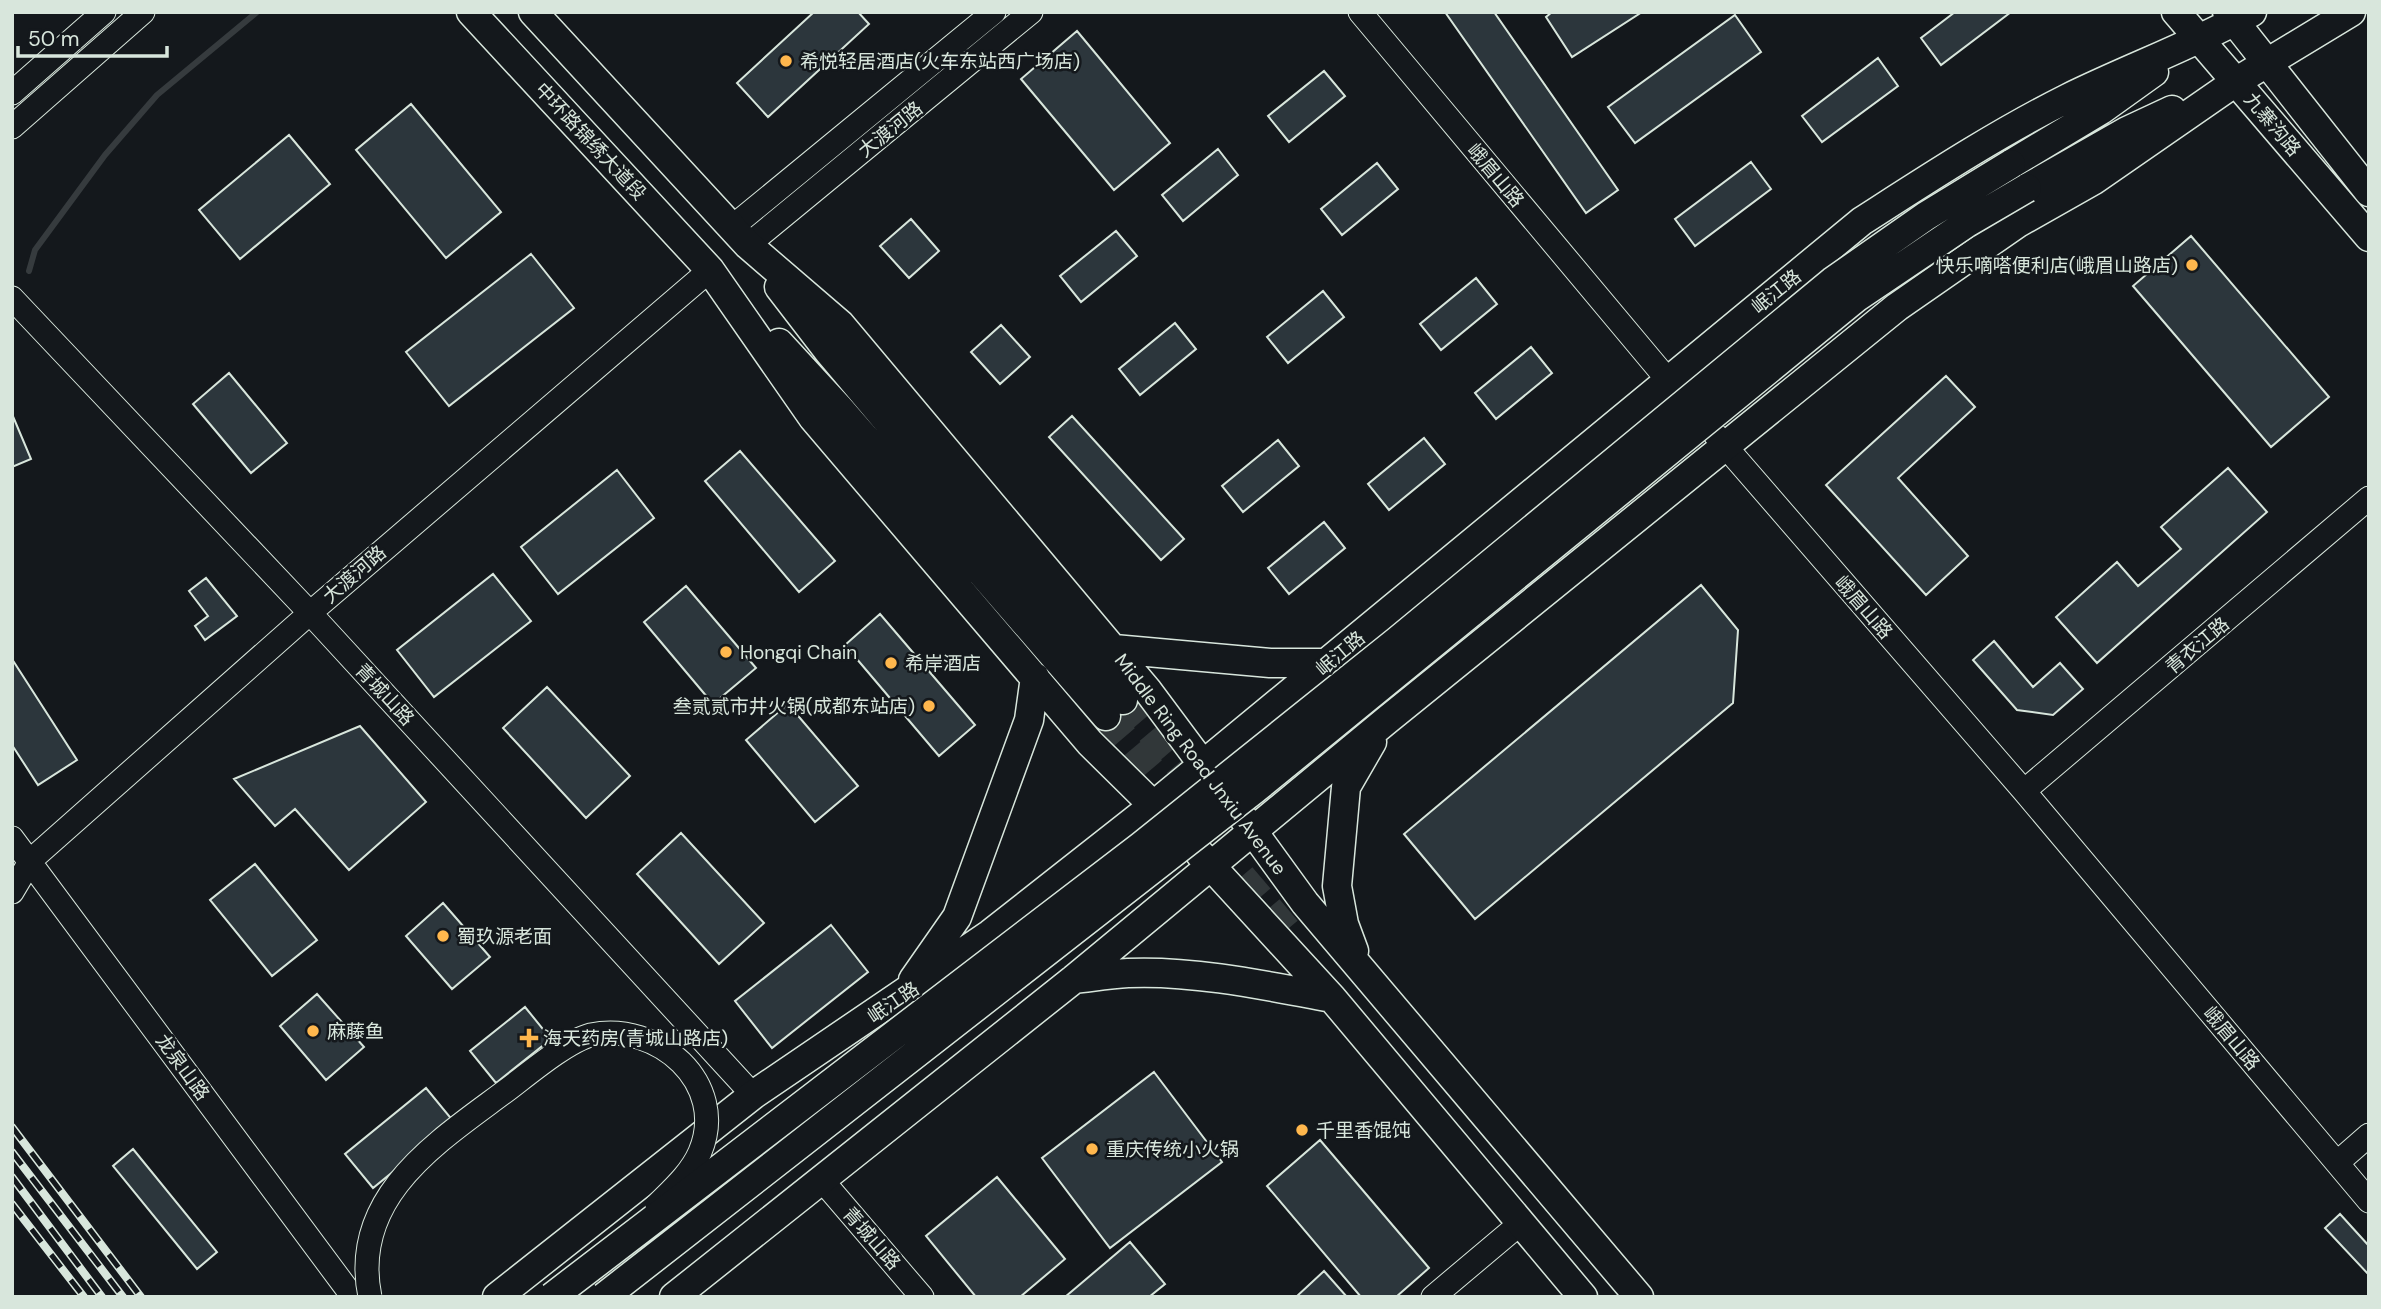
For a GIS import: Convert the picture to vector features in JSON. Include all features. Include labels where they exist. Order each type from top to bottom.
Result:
[{"type":"main road","name":"中环路锦绣大道段","points":[[471,12],[710,270]]},
{"type":"main road","points":[[533,12],[740,237],[1115,708],[710,270]]},
{"type":"main road","name":"九寨沟路","points":[[2176,12],[2369,237]]},
{"type":"main road","points":[[674,1297],[1074,979],[1387,720],[1897,307],[2018,223],[2094,180],[2236,81],[2351,12]]},
{"type":"main road","name":"岷江路","points":[[552,1297],[1141,846],[1397,641],[1833,281],[1926,216],[2101,110],[2199,40],[2238,16]]},
{"type":"main road","name":"九寨沟路","points":[[2238,16],[2267,62],[2369,192]]},
{"type":"main road","name":"岷江路","points":[[497,1297],[753,1095],[903,996],[990,934],[1154,805],[1667,379],[1873,214],[1987,142],[2045,110],[2199,40]]},
{"type":"main road","points":[[604,1297],[1255,789],[1836,313],[1933,245],[2027,188],[2127,131],[2236,81]]},
{"type":"main road","name":"Middle Ring Road Jnxiu Avenue","points":[[740,237],[840,324],[1114,649],[1305,903],[1639,1297]]},
{"type":"main road","points":[[710,270],[813,418],[1090,743],[1212,866],[1332,998],[1583,1297]]},
{"type":"main road","points":[[1114,649],[1270,663],[1328,663]]},
{"type":"main road","points":[[903,996],[957,917],[1029,720],[1035,677]]},
{"type":"main road","points":[[1359,967],[1344,924],[1337,886],[1346,787],[1387,720]]},
{"type":"main road","points":[[1074,979],[1127,973],[1157,973],[1268,986],[1332,998]]},
{"type":"street","points":[[12,93],[104,12]]},
{"type":"street","points":[[12,127],[143,12]]},
{"type":"street","name":"大渡河路","points":[[740,237],[994,12]]},
{"type":"street","name":"大渡河路","points":[[740,237],[1031,12]]},
{"type":"street","name":"峨眉山路","points":[[1360,12],[1667,379],[2024,791],[2369,1201]]},
{"type":"street","name":"大渡河路","points":[[12,892],[31,860],[310,613],[710,270]]},
{"type":"street","name":"青城山路","points":[[12,298],[310,613],[753,1095]]},
{"type":"street","name":"青衣江路","points":[[2024,791],[2369,498]]},
{"type":"street","name":"龙泉山路","points":[[12,838],[31,860],[353,1297]]},
{"type":"street","points":[[12,876],[31,860]]},
{"type":"street","points":[[370,1297],[369,1250],[379,1214],[394,1185],[421,1156],[545,1061],[590,1035],[633,1034],[662,1045],[681,1060],[699,1089],[707,1114],[701,1150],[688,1172],[621,1244]]},
{"type":"street","points":[[2337,1163],[2369,1135]]},
{"type":"street","name":"青城山路","points":[[821,1179],[922,1297]]},
{"type":"street","points":[[1433,1297],[1522,1222]]},
{"type":"building","points":[[814,12],[858,12],[869,24],[768,117],[737,83]]},
{"type":"building","points":[[1445,12],[1494,12],[1618,190],[1586,213]]},
{"type":"building","points":[[1552,12],[1642,12],[1572,57],[1546,17]]},
{"type":"building","points":[[1955,12],[2011,12],[1941,65],[1921,38]]},
{"type":"building","points":[[1735,15],[1761,52],[1635,143],[1608,107]]},
{"type":"building","points":[[1077,31],[1170,143],[1114,190],[1021,79]]},
{"type":"building","points":[[1878,58],[1898,86],[1822,142],[1802,116]]},
{"type":"building","points":[[1324,71],[1345,96],[1289,142],[1268,116]]},
{"type":"building","points":[[411,104],[501,212],[446,258],[356,150]]},
{"type":"building","points":[[289,135],[330,184],[240,259],[199,210]]},
{"type":"building","points":[[1218,149],[1238,175],[1183,221],[1162,195]]},
{"type":"building","points":[[1751,162],[1771,189],[1695,246],[1675,219]]},
{"type":"building","points":[[1377,163],[1398,189],[1342,235],[1321,209]]},
{"type":"building","points":[[911,219],[939,251],[909,278],[880,246]]},
{"type":"building","points":[[1116,231],[1137,256],[1081,302],[1060,276]]},
{"type":"building","points":[[2191,236],[2329,397],[2271,447],[2133,286]]},
{"type":"building","points":[[531,254],[574,308],[449,406],[406,352]]},
{"type":"building","points":[[1476,278],[1497,304],[1441,350],[1420,324]]},
{"type":"building","points":[[1323,291],[1344,317],[1288,363],[1267,337]]},
{"type":"building","points":[[1175,323],[1196,349],[1140,395],[1119,369]]},
{"type":"building","points":[[1001,325],[1030,357],[1000,384],[971,352]]},
{"type":"building","points":[[1531,347],[1552,373],[1496,419],[1475,393]]},
{"type":"building","points":[[229,373],[287,443],[251,473],[193,404]]},
{"type":"building","points":[[1946,376],[1975,407],[1898,478],[1968,556],[1926,595],[1826,485]]},
{"type":"building","points":[[12,414],[31,459],[12,467]]},
{"type":"building","points":[[1072,416],[1184,539],[1161,560],[1049,437]]},
{"type":"building","points":[[1424,438],[1445,464],[1389,510],[1368,484]]},
{"type":"building","points":[[1278,440],[1299,466],[1243,512],[1222,486]]},
{"type":"building","points":[[740,451],[835,561],[799,592],[705,481]]},
{"type":"building","points":[[2228,468],[2267,512],[2097,663],[2056,617],[2117,562],[2138,586],[2181,549],[2161,527]]},
{"type":"building","points":[[617,470],[654,518],[558,594],[521,547]]},
{"type":"building","points":[[1324,522],[1345,548],[1289,594],[1268,568]]},
{"type":"building","points":[[493,574],[531,621],[434,697],[397,650]]},
{"type":"building","points":[[206,578],[237,616],[205,640],[195,626],[208,616],[189,591]]},
{"type":"building","points":[[1701,585],[1738,630],[1733,703],[1475,919],[1404,834]]},
{"type":"building","points":[[686,586],[756,668],[713,704],[644,622]]},
{"type":"building","points":[[880,614],[975,725],[939,756],[845,645]]},
{"type":"building","points":[[1994,641],[2033,687],[2060,663],[2083,689],[2053,715],[2017,710],[1973,660]]},
{"type":"building","points":[[12,659],[77,760],[38,785],[12,745]]},
{"type":"building","points":[[547,687],[630,776],[586,818],[503,728]]},
{"type":"building","points":[[788,704],[858,786],[815,822],[746,740]]},
{"type":"building","points":[[360,726],[426,802],[349,870],[295,809],[275,826],[234,779]]},
{"type":"building","points":[[681,833],[764,923],[719,964],[637,874]]},
{"type":"building","points":[[255,864],[317,940],[272,976],[210,900]]},
{"type":"building","points":[[443,903],[490,957],[452,989],[406,936]]},
{"type":"building","points":[[831,925],[868,972],[772,1048],[735,1001]]},
{"type":"building","points":[[317,994],[364,1047],[326,1080],[280,1026]]},
{"type":"building","points":[[525,1007],[551,1039],[496,1083],[470,1051]]},
{"type":"building","points":[[1154,1072],[1222,1162],[1110,1248],[1042,1158]]},
{"type":"building","points":[[426,1088],[454,1122],[373,1188],[345,1154]]},
{"type":"building","points":[[1320,1140],[1429,1268],[1396,1297],[1361,1297],[1267,1186]]},
{"type":"building","points":[[133,1149],[217,1252],[197,1269],[113,1166]]},
{"type":"building","points":[[997,1177],[1065,1259],[1020,1297],[976,1297],[926,1236]]},
{"type":"building","points":[[2340,1214],[2369,1246],[2369,1275],[2325,1228]]},
{"type":"building","points":[[1130,1242],[1165,1284],[1149,1297],[1065,1297]]},
{"type":"building","points":[[1324,1271],[1347,1297],[1296,1297]]},
{"type":"waterway","points":[[29,271],[35,250],[105,155],[157,95],[257,12]]},
{"type":"tunnel","points":[[1123,700],[1258,859]]},
{"type":"tunnel","points":[[1106,716],[1294,938]]},
{"type":"railway","points":[[12,1127],[141,1297]]},
{"type":"railway","points":[[12,1152],[123,1297]]},
{"type":"railway","points":[[12,1177],[102,1297]]},
{"type":"railway","points":[[12,1204],[84,1297]]},
{"type":"place","name":"希悦轻居酒店(火车东站西广场店)","points":[[786,61]]},
{"type":"place","name":"快乐嘀嗒便利店(峨眉山路店)","points":[[2192,265]]},
{"type":"place","name":"Hongqi Chain","points":[[726,652]]},
{"type":"place","name":"希岸酒店","points":[[891,663]]},
{"type":"place","name":"叁贰贰市井火锅(成都东站店)","points":[[929,706]]},
{"type":"place","name":"蜀玖源老面","points":[[443,936]]},
{"type":"place","name":"麻藤鱼","points":[[313,1031]]},
{"type":"place","name":"海天药房(青城山路店)","points":[[529,1038]]},
{"type":"place","name":"千里香馄饨","points":[[1302,1130]]},
{"type":"place","name":"重庆传统小火锅","points":[[1092,1149]]}]
